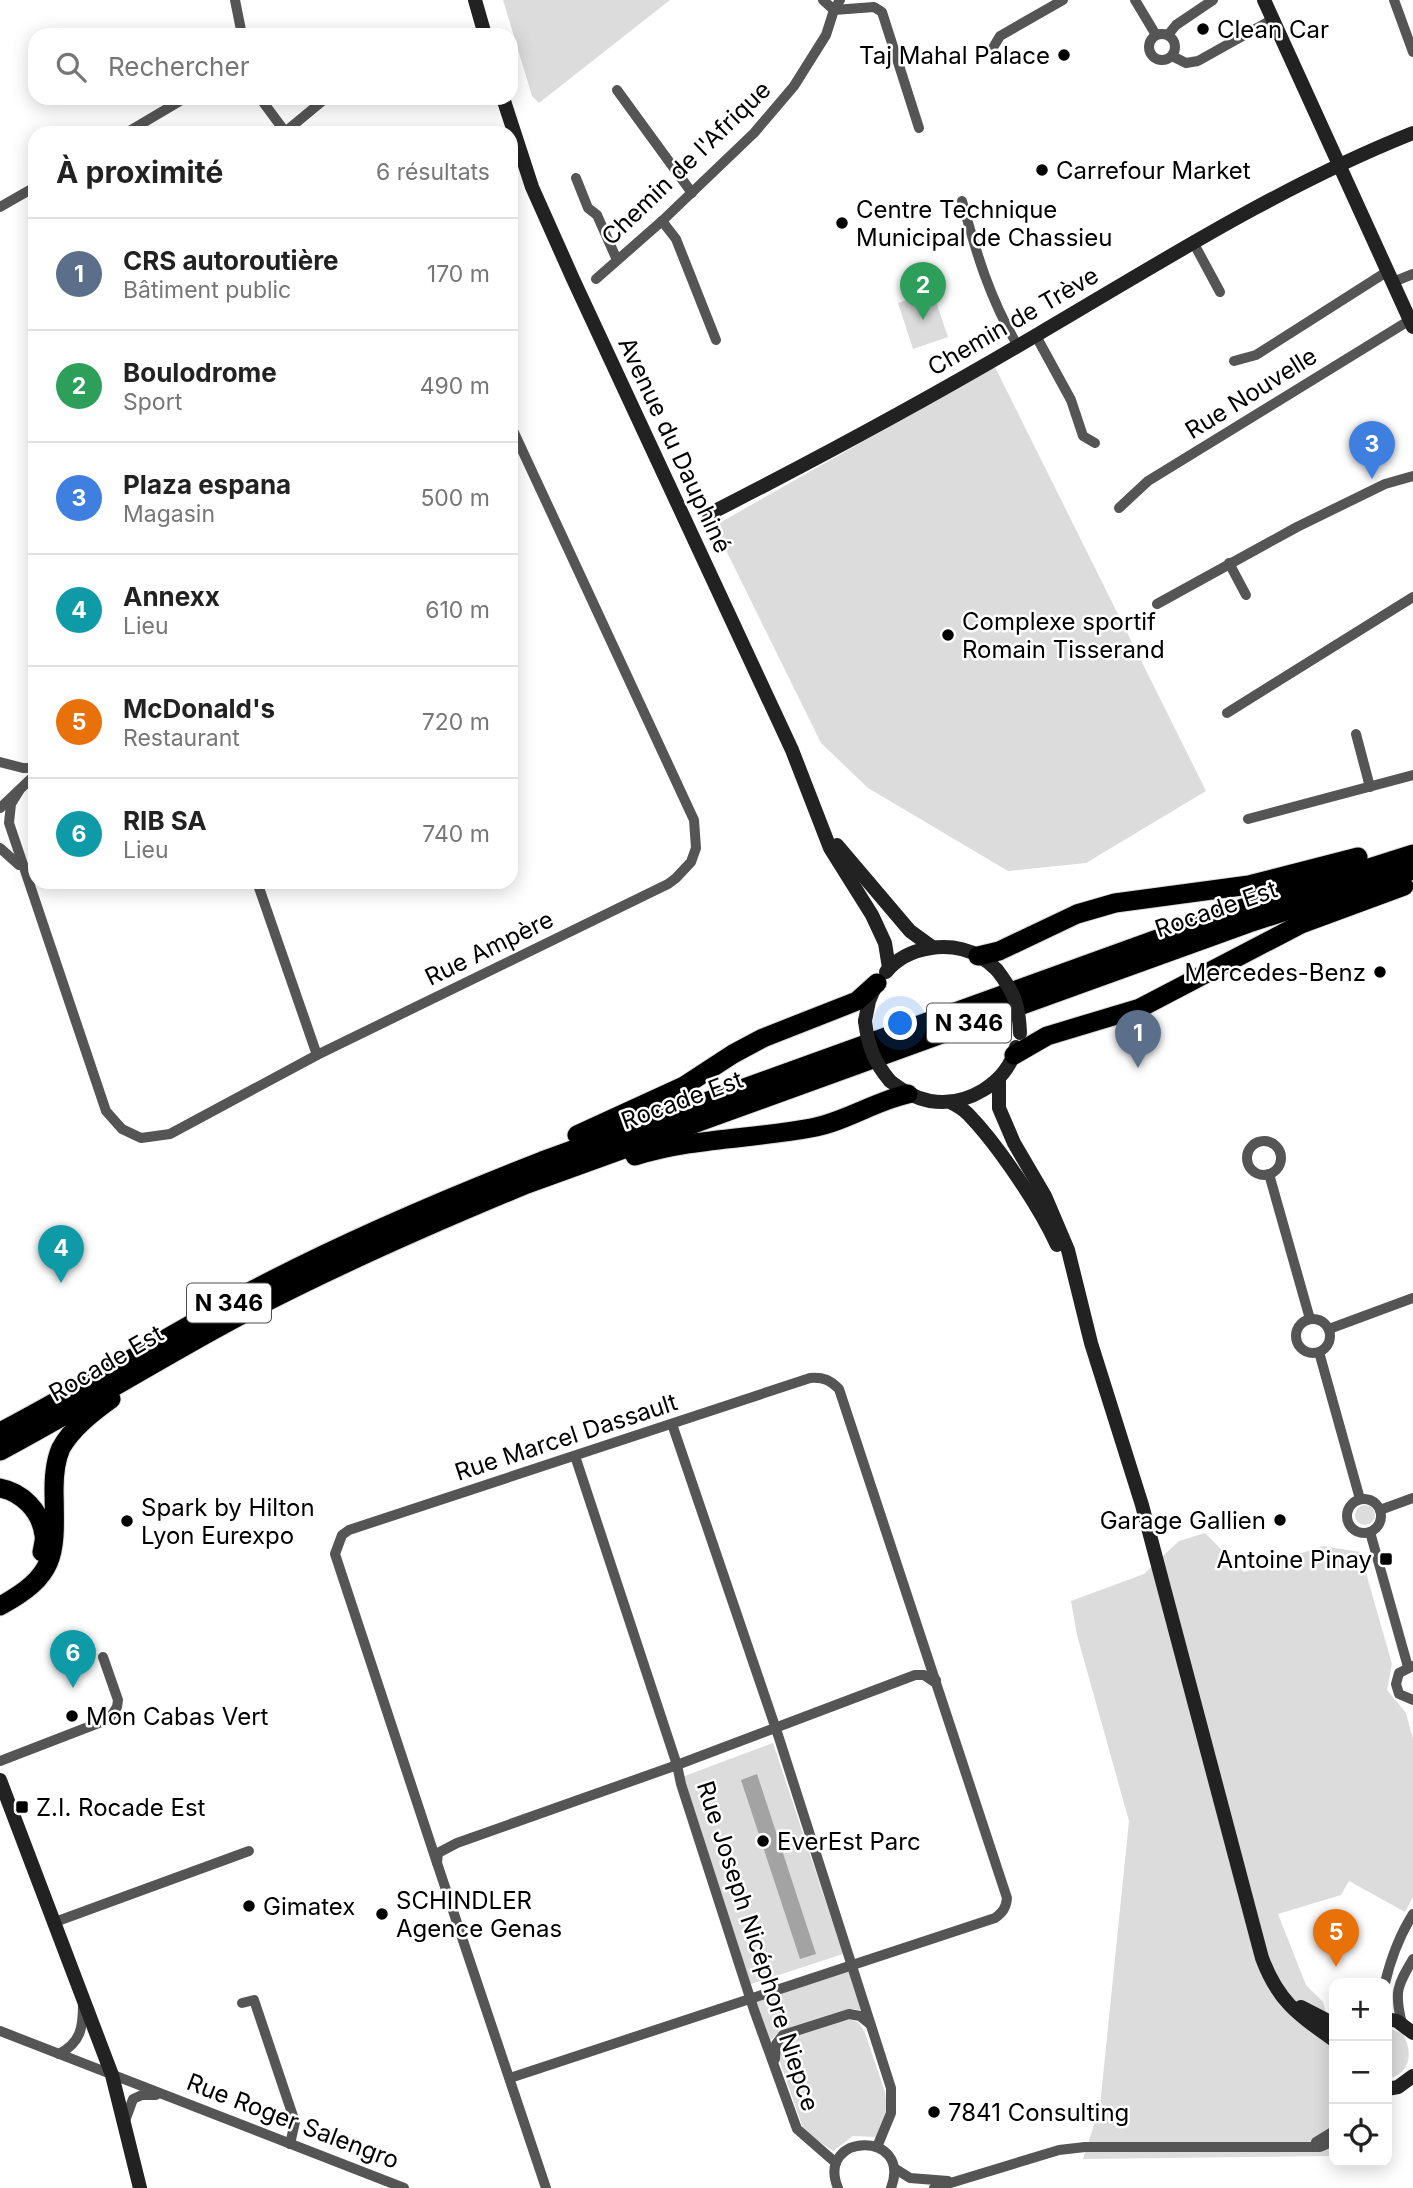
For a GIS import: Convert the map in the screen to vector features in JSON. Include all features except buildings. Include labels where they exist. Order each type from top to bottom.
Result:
[{"type":"highway","points":[[978,956],[999,951],[1077,914],[1115,903],[1261,883],[1413,842]]},
{"type":"highway","name":"Rocade Est","points":[[0,1432],[258,1287],[480,1185],[1247,907],[1413,853]]},
{"type":"highway","name":"Rocade Est","points":[[0,1451],[241,1315],[310,1280],[527,1184],[1237,927],[1413,870]]},
{"type":"highway","points":[[1014,1055],[1047,1036],[1140,1008],[1301,924],[1413,883]]},
{"type":"highway","points":[[480,1185],[494,1171],[637,1110],[684,1086],[763,1038],[857,1001],[883,975]]},
{"type":"highway","points":[[527,1184],[542,1187],[655,1150],[813,1128],[908,1094]]},
{"type":"highway","points":[[0,1420],[95,1369],[113,1368]]},
{"type":"highway","points":[[0,1606],[30,1588],[44,1573],[54,1552],[54,1477],[61,1448],[73,1432],[131,1386],[146,1368]]},
{"type":"highway","points":[[0,1488],[13,1490],[33,1507],[44,1535],[41,1560],[23,1582],[0,1593]]},
{"type":"main road","points":[[475,0],[483,28]]},
{"type":"main road","points":[[1264,0],[1411,324]]},
{"type":"main road","name":"Avenue du Dauphiné","points":[[504,105],[511,126]]},
{"type":"main road","name":"Chemin de Trève","points":[[709,514],[795,471],[1035,336],[1193,242],[1338,164],[1413,133]]},
{"type":"main road","name":"Avenue du Dauphiné","points":[[518,145],[532,187],[792,750],[830,848],[873,915],[885,943],[883,975]]},
{"type":"main road","name":"Avenue du Dauphiné","points":[[814,808],[835,843],[881,900],[910,931],[932,947]]},
{"type":"main road","points":[[932,947],[956,948],[978,956],[998,970],[1011,988],[1019,1010],[1020,1032],[1014,1055],[999,1079],[976,1095],[950,1102],[929,1101],[908,1094],[890,1081],[876,1064],[867,1043],[865,1021],[869,1001],[883,975],[909,954],[932,947]]},
{"type":"main road","points":[[999,1079],[999,1108],[1014,1143],[1045,1196],[1068,1250],[1091,1343],[1142,1504],[1262,1958],[1270,1980],[1287,2005],[1329,2036]]},
{"type":"main road","points":[[950,1102],[967,1112],[1027,1193],[1053,1236],[1076,1288]]},
{"type":"main road","points":[[0,1780],[112,2075],[140,2188]]},
{"type":"main road","points":[[1259,1939],[1285,1991],[1302,2008],[1329,2022]]},
{"type":"main road","points":[[1392,2021],[1409,2027]]},
{"type":"main road","points":[[1392,2088],[1413,2076]]},
{"type":"street","points":[[235,0],[241,28]]},
{"type":"street","points":[[823,0],[837,5],[874,7],[882,12],[919,128]]},
{"type":"street","points":[[995,46],[1000,36],[1063,0]]},
{"type":"street","points":[[1135,0],[1162,35],[1172,39],[1175,46],[1172,56]]},
{"type":"street","points":[[1213,0],[1150,42],[1151,54],[1161,60],[1172,56],[1186,63],[1198,61],[1273,19]]},
{"type":"street","points":[[1394,0],[1413,52]]},
{"type":"street","name":"Chemin de l'Afrique","points":[[596,279],[662,221],[754,133],[794,86],[826,35],[837,5]]},
{"type":"street","points":[[617,90],[692,193]]},
{"type":"street","points":[[138,126],[173,105]]},
{"type":"street","points":[[265,105],[281,126]]},
{"type":"street","points":[[293,126],[318,105]]},
{"type":"street","points":[[576,178],[588,208],[597,215],[617,260]]},
{"type":"street","points":[[0,207],[28,191]]},
{"type":"street","points":[[962,201],[990,294],[1018,345]]},
{"type":"street","points":[[662,221],[676,239],[716,340]]},
{"type":"street","points":[[1193,242],[1220,292]]},
{"type":"street","points":[[1234,361],[1256,355],[1390,277],[1413,274]]},
{"type":"street","name":"Rue Nouvelle","points":[[1119,508],[1149,481],[1411,324]]},
{"type":"street","points":[[1035,336],[1071,400],[1083,436],[1095,443]]},
{"type":"street","name":"Rue Ampère","points":[[30,889],[106,1111],[122,1129],[141,1138],[170,1134],[317,1055],[676,878],[691,863],[696,848],[694,820],[518,441]]},
{"type":"street","points":[[1157,604],[1229,563],[1385,484],[1413,476]]},
{"type":"street","points":[[1229,563],[1247,595]]},
{"type":"street","points":[[1227,713],[1413,597]]},
{"type":"street","points":[[1356,734],[1370,787]]},
{"type":"street","points":[[0,762],[28,768]]},
{"type":"street","points":[[1248,820],[1413,775]]},
{"type":"street","points":[[0,808],[28,782]]},
{"type":"street","name":"Rue Ampère","points":[[19,791],[11,804],[9,823],[28,885]]},
{"type":"street","name":"Rue Ampère","points":[[0,848],[23,870]]},
{"type":"street","points":[[259,889],[317,1055]]},
{"type":"street","points":[[1269,1174],[1310,1320]]},
{"type":"street","points":[[1329,1329],[1413,1298]]},
{"type":"street","points":[[1310,1320],[1323,1322],[1329,1329],[1330,1340],[1319,1352],[1305,1350],[1297,1340],[1299,1327],[1310,1320]]},
{"type":"street","points":[[1319,1352],[1360,1499]]},
{"type":"street","name":"Rue Marcel Dassault","points":[[510,2078],[995,1918],[1003,1913],[1007,1898],[839,1389],[830,1380],[810,1378],[349,1530],[337,1544],[335,1554],[546,2188]]},
{"type":"street","points":[[672,1424],[776,1727],[891,2088],[891,2113],[877,2147]]},
{"type":"street","name":"Rue Joseph Nicéphore Niepce","points":[[575,1456],[677,1765],[689,1810],[797,2129],[836,2163]]},
{"type":"street","points":[[1380,1510],[1413,1498]]},
{"type":"street","points":[[1360,1499],[1371,1500],[1380,1510],[1380,1524],[1370,1532],[1356,1531],[1349,1523],[1349,1508],[1360,1499]]},
{"type":"street","points":[[1370,1532],[1410,1666],[1399,1673],[1395,1684],[1399,1694],[1413,1700]]},
{"type":"street","points":[[0,1761],[108,1719],[117,1707],[118,1700],[103,1657]]},
{"type":"street","points":[[438,1863],[438,1853],[444,1848],[677,1765],[915,1675],[936,1680]]},
{"type":"street","points":[[55,1922],[249,1851]]},
{"type":"street","points":[[1386,1978],[1390,1960],[1408,1932],[1413,1914]]},
{"type":"street","points":[[1409,2027],[1397,2004],[1398,1984],[1413,1959]]},
{"type":"street","points":[[59,2054],[78,2040],[83,2025],[82,1994]]},
{"type":"street","points":[[242,2003],[254,2000],[295,2122],[290,2144]]},
{"type":"street","points":[[775,2064],[776,2044],[783,2035],[849,2014],[860,2015],[870,2024]]},
{"type":"street","name":"Rue Roger Salengro","points":[[0,2031],[404,2188]]},
{"type":"street","name":"Rue Roger Salengro","points":[[125,2121],[133,2099],[149,2094],[166,2097]]},
{"type":"street","points":[[1303,2147],[1329,2135]]},
{"type":"street","points":[[934,2188],[1059,2150],[1085,2147],[1320,2147],[1329,2143]]},
{"type":"street","points":[[837,2187],[834,2172],[836,2163],[847,2149],[864,2144],[877,2147],[888,2155],[894,2168],[891,2188]]},
{"type":"street","points":[[894,2168],[910,2178],[951,2181]]},
{"type":"shaded area","points":[[503,0],[670,0],[539,103],[532,96],[518,50],[518,28],[511,28]]},
{"type":"shaded area","points":[[926,293],[928,298],[934,296],[948,337],[913,349],[898,303]]},
{"type":"shaded area","name":"Complexe sportif Romain Tisserand","points":[[995,367],[1206,791],[1086,863],[1008,871],[868,788],[821,743],[714,526]]},
{"type":"shaded area","points":[[1365,1505],[1372,1508],[1375,1515],[1372,1522],[1365,1525],[1358,1522],[1355,1515],[1358,1508]]},
{"type":"shaded area","points":[[1205,1533],[1244,1572],[1323,1546],[1360,1552],[1392,1664],[1387,1690],[1406,1713],[1413,1739],[1413,1897],[1405,1912],[1349,1881],[1341,1895],[1278,1914],[1306,1985],[1323,2002],[1329,2023],[1329,2156],[1083,2159],[1100,2106],[1129,1821],[1077,1635],[1071,1601],[1144,1574],[1179,1541]]},
{"type":"shaded area","points":[[773,1743],[843,1954],[751,1984],[682,1777]]},
{"type":"shaded area","points":[[757,1774],[816,1954],[800,1959],[741,1780]]},
{"type":"shaded area","points":[[849,1970],[863,2011],[853,2009],[777,2034],[769,2042],[755,2002]]},
{"type":"shaded area","points":[[850,2019],[859,2023],[865,2033],[885,2092],[887,2108],[876,2137],[853,2136],[833,2151],[804,2131],[780,2062],[780,2053],[782,2045],[794,2036]]},
{"type":"shaded area","points":[[1392,2029],[1403,2034],[1409,2054],[1406,2066],[1392,2078]]},
{"type":"place","name":"Clean Car","points":[[1203,29]]},
{"type":"place","name":"Taj Mahal Palace","points":[[1064,55]]},
{"type":"place","name":"Carrefour Market","points":[[1042,170]]},
{"type":"place","name":"Centre Technique Municipal de Chassieu","points":[[842,223]]},
{"type":"place","name":"Boulodrome","points":[[923,320]]},
{"type":"place","name":"Plaza espana","points":[[1372,479]]},
{"type":"place","name":"Complexe sportif Romain Tisserand","points":[[948,635]]},
{"type":"place","name":"Mercedes-Benz","points":[[1380,972]]},
{"type":"place","name":"CRS autoroutière","points":[[1138,1068]]},
{"type":"place","name":"Annexx","points":[[61,1283]]},
{"type":"place","name":"Garage Gallien","points":[[1280,1520]]},
{"type":"place","name":"Spark by Hilton Lyon Eurexpo","points":[[127,1521]]},
{"type":"place","name":"Antoine Pinay","points":[[1386,1559]]},
{"type":"place","name":"RIB SA","points":[[73,1688]]},
{"type":"place","name":"Mon Cabas Vert","points":[[72,1716]]},
{"type":"place","name":"Z.I. Rocade Est","points":[[22,1807]]},
{"type":"place","name":"EverEst Parc","points":[[763,1841]]},
{"type":"place","name":"Gimatex","points":[[249,1906]]},
{"type":"place","name":"SCHINDLER Agence Genas","points":[[382,1914]]},
{"type":"place","name":"McDonald's","points":[[1336,1967]]},
{"type":"place","name":"7841 Consulting","points":[[934,2112]]}]
